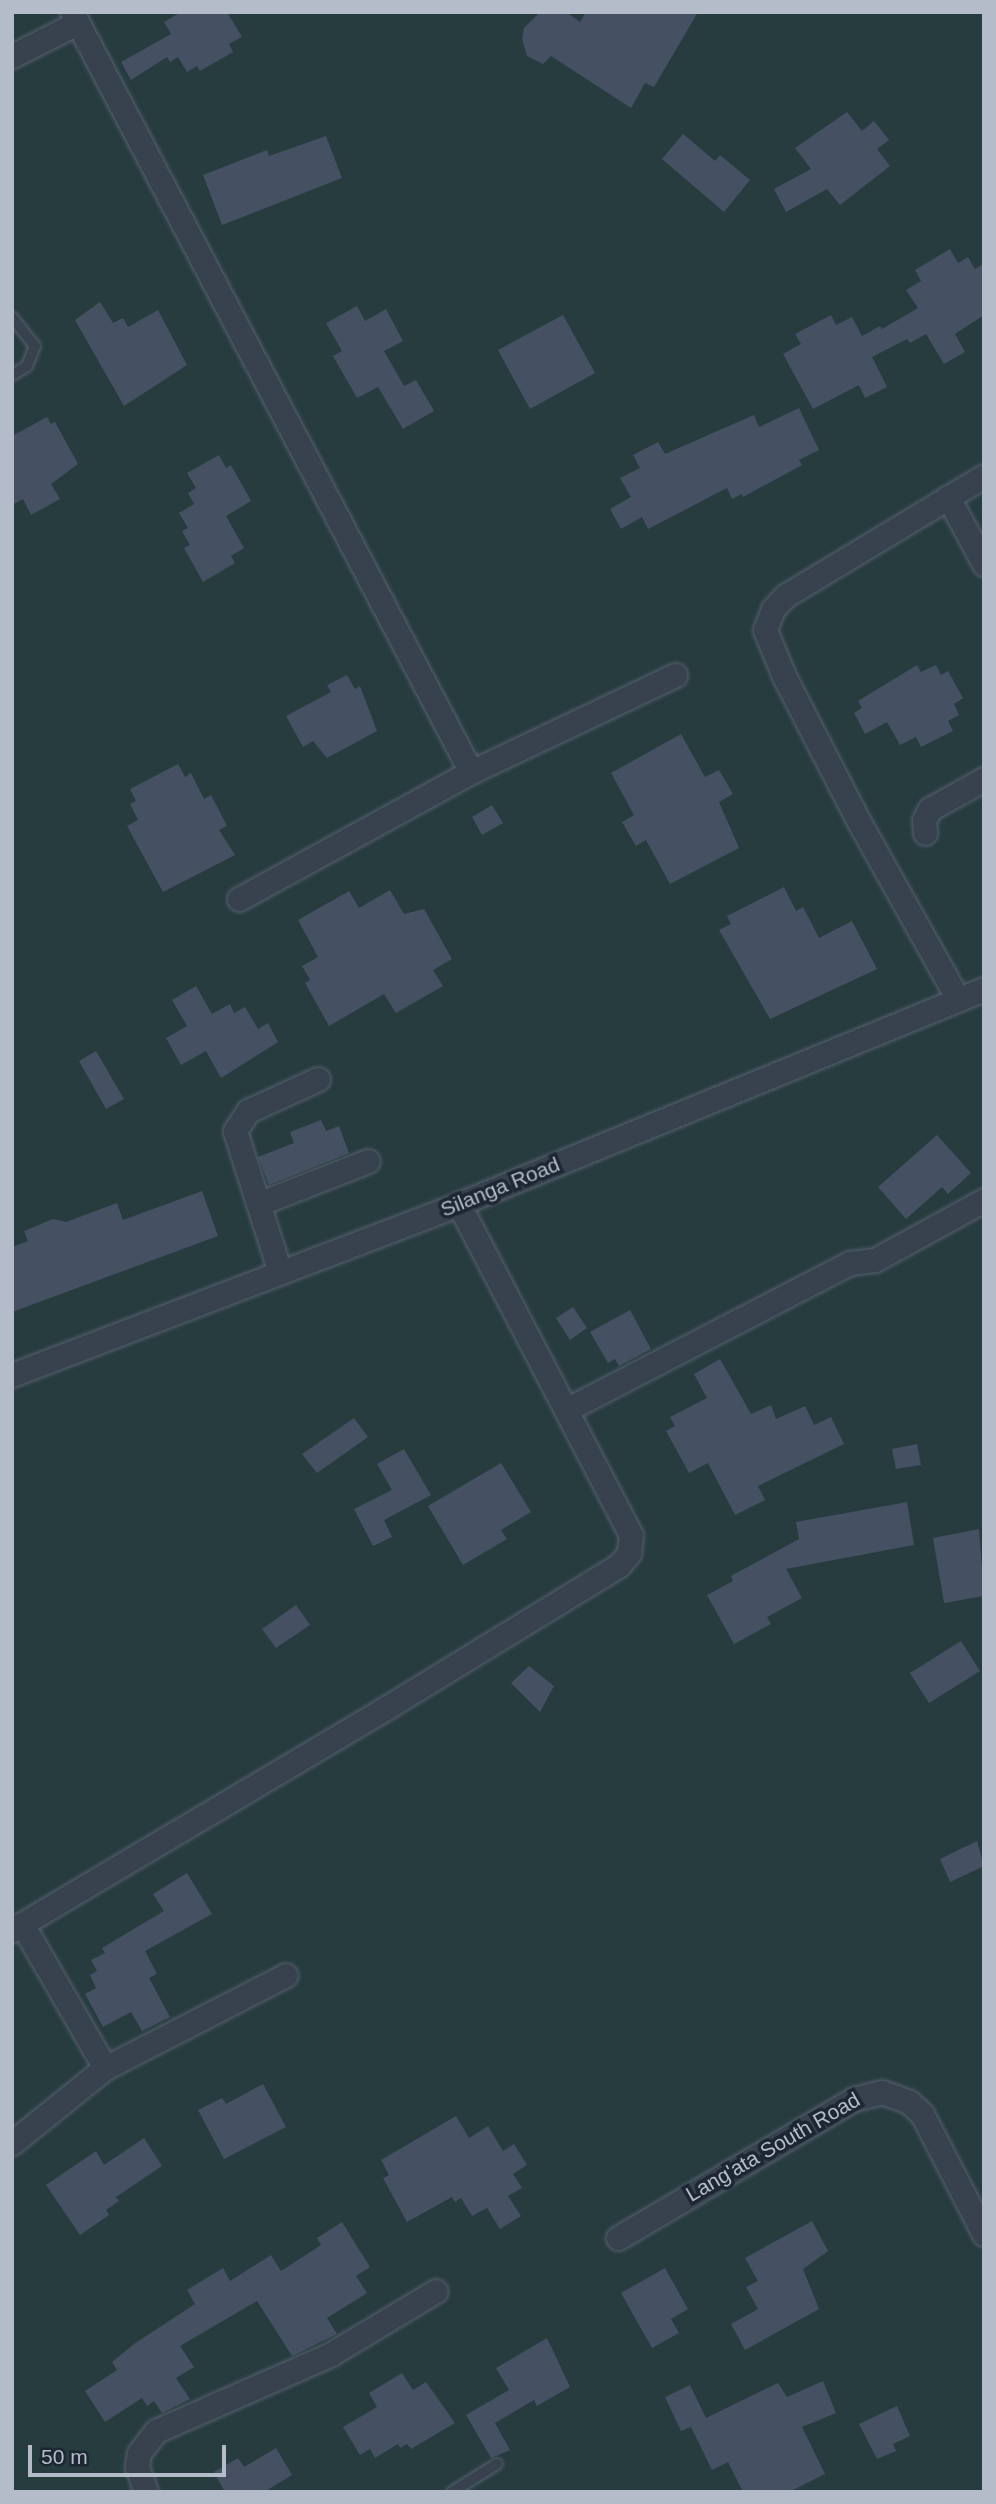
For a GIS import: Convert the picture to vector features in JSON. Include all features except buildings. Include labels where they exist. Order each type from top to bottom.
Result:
[{"type":"street","points":[[12,55],[74,17],[471,772]]},
{"type":"street","points":[[958,999],[859,822],[784,676],[765,630],[773,609],[785,596],[984,476]]},
{"type":"street","points":[[948,497],[984,564]]},
{"type":"street","points":[[239,899],[471,772],[675,675]]},
{"type":"street","points":[[925,834],[924,820],[930,809],[984,779]]},
{"type":"street","name":"Silanga Road","points":[[12,1375],[458,1204],[984,989]]},
{"type":"street","points":[[280,1272],[235,1131],[237,1123],[248,1111],[318,1079]]},
{"type":"street","points":[[258,1204],[368,1161]]},
{"type":"street","points":[[566,1410],[850,1263],[876,1260],[984,1200]]},
{"type":"street","points":[[105,2068],[17,1927],[619,1565],[629,1553],[631,1535],[458,1204]]},
{"type":"street","points":[[12,2143],[105,2068],[286,1975]]},
{"type":"street","name":"Lang'ata South Road","points":[[618,2238],[854,2099],[882,2092],[909,2102],[922,2114],[984,2234]]},
{"type":"street","points":[[146,2492],[137,2467],[139,2453],[156,2431],[331,2354],[436,2291]]},
{"type":"lane","points":[[12,317],[35,346],[27,366],[12,375]]},
{"type":"lane","points":[[452,2492],[497,2464]]},
{"type":"green space","points":[[12,12],[984,12],[984,2492],[12,2492]]}]
